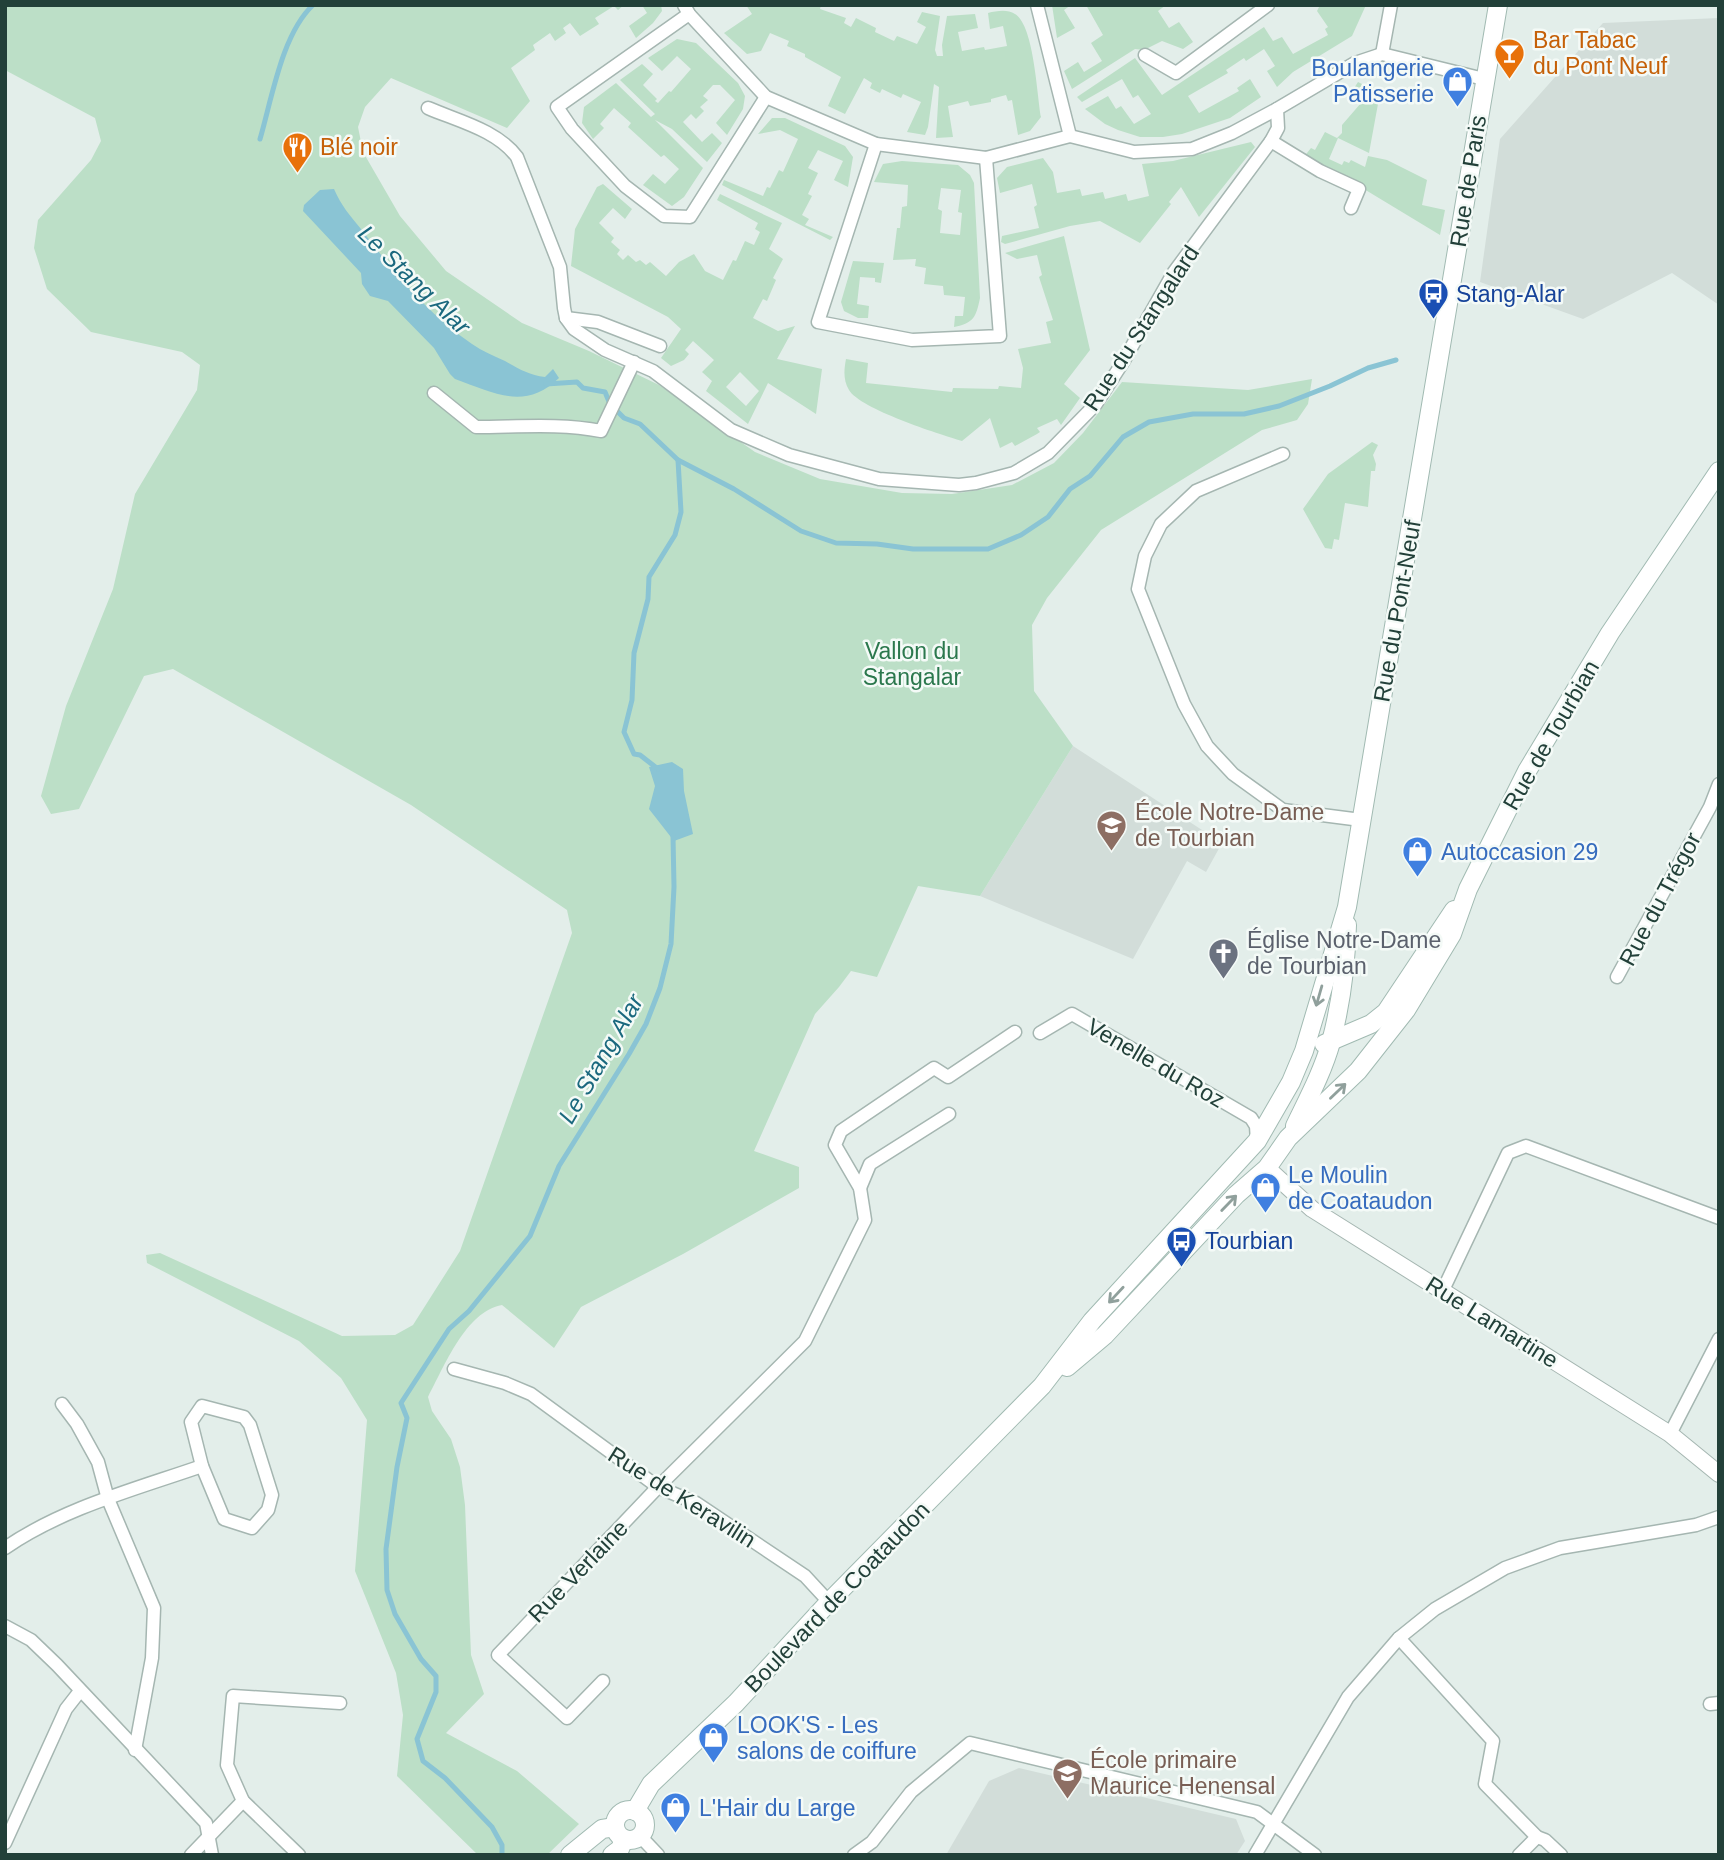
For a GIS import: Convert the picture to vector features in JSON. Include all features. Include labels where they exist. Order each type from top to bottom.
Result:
[{"type":"main road","name":"Rue de Paris","points":[[1447,315],[1498,5]]},
{"type":"main road","name":"Rue du Pont-Neuf","points":[[1256,1141],[1291,1082],[1304,1051],[1347,907],[1447,315]]},
{"type":"main road","name":"Rue de Tourbian","points":[[1267,1168],[1289,1138],[1358,1071],[1406,1010],[1452,934],[1468,890],[1527,771],[1610,634],[1719,471]]},
{"type":"main road","points":[[1304,1051],[1371,1024],[1387,1012],[1468,890]]},
{"type":"main road","name":"Rue du Pont-Neuf","points":[[1289,1138],[1316,1082],[1331,1041],[1346,962],[1347,907]]},
{"type":"main road","points":[[1339,1000],[1356,1019],[1371,1024]]},
{"type":"main road","points":[[1256,1141],[1267,1168]]},
{"type":"main road","name":"Boulevard de Coataudon","points":[[1042,1386],[1092,1321],[1256,1141]]},
{"type":"main road","name":"Boulevard de Coataudon","points":[[626,1834],[616,1819],[621,1813],[635,1811],[651,1784],[736,1703],[829,1602],[1042,1386],[1105,1335],[1236,1195],[1267,1168]]},
{"type":"main road","points":[[626,1834],[644,1829],[644,1821],[635,1811]]},
{"type":"main road","name":"Boulevard de Coataudon","points":[[570,1855],[602,1829],[626,1834]]},
{"type":"main road","name":"Boulevard de Coataudon","points":[[612,1855],[620,1849],[626,1834]]},
{"type":"street","points":[[1037,5],[1070,136]]},
{"type":"street","points":[[1145,55],[1176,73],[1268,5]]},
{"type":"street","points":[[1381,54],[1391,5]]},
{"type":"street","points":[[766,97],[690,217],[664,216],[625,186],[572,130],[557,107],[687,10],[766,97],[876,144],[986,158],[1070,136],[1134,152],[1192,149],[1277,109],[1355,62],[1381,54],[1484,79]]},
{"type":"street","points":[[428,108],[494,136],[517,157],[560,267],[566,318],[598,322],[660,346]]},
{"type":"street","points":[[1277,109],[1278,128],[1272,141],[1321,171],[1359,189],[1351,208]]},
{"type":"street","name":"Rue du Stangalard","points":[[566,318],[575,329],[605,350],[653,371],[731,430],[789,455],[878,479],[959,485],[976,483],[1014,473],[1048,453],[1096,404],[1124,362],[1174,272],[1272,141]]},
{"type":"street","points":[[876,144],[818,323],[912,340],[1000,336],[986,158]]},
{"type":"street","points":[[434,393],[476,427],[604,426],[634,362]]},
{"type":"street","points":[[1283,454],[1196,491],[1186,499],[1161,524],[1145,556],[1138,589],[1184,704],[1207,746],[1233,774],[1283,810],[1362,820]]},
{"type":"street","name":"Rue du Trégor","points":[[1618,977],[1714,808],[1719,784]]},
{"type":"street","name":"Venelle du Roz","points":[[1040,1033],[1072,1014],[1251,1118],[1256,1126],[1256,1141]]},
{"type":"street","points":[[859,1188],[835,1145],[841,1131],[934,1068],[948,1077],[1015,1032]]},
{"type":"street","points":[[859,1188],[870,1164],[949,1114]]},
{"type":"street","points":[[1443,1290],[1508,1153],[1526,1146],[1719,1218]]},
{"type":"street","name":"Rue Lamartine","points":[[1267,1168],[1312,1209],[1670,1434],[1719,1474]]},
{"type":"street","name":"Rue Verlaine","points":[[603,1681],[567,1718],[498,1655],[658,1488],[805,1341],[865,1220],[859,1188]]},
{"type":"street","points":[[1670,1434],[1719,1339]]},
{"type":"street","name":"Rue de Keravilin","points":[[454,1369],[505,1382],[531,1394],[658,1488],[696,1503],[805,1576],[829,1602]]},
{"type":"street","points":[[62,1404],[77,1424],[98,1462],[108,1499],[154,1608],[152,1658],[135,1749]]},
{"type":"street","points":[[202,1406],[244,1418],[250,1425],[272,1495],[268,1510],[252,1528],[224,1519],[202,1466],[191,1422],[202,1406]]},
{"type":"street","points":[[5,1548],[51,1522],[202,1466]]},
{"type":"street","points":[[1255,1855],[1348,1697],[1399,1638],[1435,1609],[1505,1568],[1560,1548],[1696,1525],[1719,1517]]},
{"type":"street","points":[[5,1626],[31,1640],[206,1823],[212,1855]]},
{"type":"street","points":[[1399,1638],[1493,1741],[1485,1784],[1536,1838],[1545,1840],[1561,1855]]},
{"type":"street","points":[[5,1843],[66,1709],[80,1692]]},
{"type":"street","points":[[299,1855],[243,1801],[227,1765],[233,1696],[340,1703]]},
{"type":"street","points":[[854,1855],[872,1842],[911,1792],[970,1743],[1257,1812],[1315,1855]]},
{"type":"street","points":[[191,1855],[243,1801]]},
{"type":"street","points":[[626,1834],[658,1855]]},
{"type":"street","points":[[1519,1855],[1536,1838]]},
{"type":"shaded area","points":[[1719,18],[1719,305],[1672,273],[1583,319],[1480,282],[1500,139],[1603,23]]},
{"type":"shaded area","name":"École Notre-Dame de Tourbian","points":[[1073,746],[1222,843],[1206,872],[1187,861],[1133,959],[980,896]]},
{"type":"shaded area","name":"École primaire Maurice Henensal","points":[[1019,1768],[1236,1819],[1245,1841],[1236,1855],[946,1855],[989,1781]]},
{"type":"green space","name":"Vallon du Stangalar","points":[[5,5],[624,5],[618,10],[614,6],[595,18],[599,24],[580,36],[570,23],[563,28],[566,33],[555,41],[550,33],[533,45],[535,50],[511,68],[530,101],[507,128],[391,78],[365,107],[358,127],[363,152],[400,216],[446,271],[522,323],[589,351],[659,385],[755,452],[820,479],[902,493],[952,494],[1012,485],[1054,463],[1083,433],[1122,382],[1248,390],[1312,379],[1308,404],[1297,420],[1262,430],[1101,530],[1047,598],[1032,625],[1034,691],[1073,746],[980,896],[918,886],[877,977],[851,971],[815,1014],[754,1151],[799,1167],[799,1188],[683,1254],[581,1307],[554,1348],[502,1305],[489,1309],[467,1329],[441,1371],[428,1397],[432,1411],[451,1439],[460,1467],[465,1505],[471,1655],[484,1694],[446,1733],[517,1771],[579,1824],[547,1855],[478,1855],[397,1776],[403,1715],[396,1673],[355,1571],[367,1420],[341,1378],[299,1341],[147,1263],[146,1255],[160,1253],[342,1336],[395,1335],[413,1325],[460,1251],[572,933],[567,910],[411,805],[173,669],[144,676],[79,809],[51,814],[41,796],[66,706],[113,589],[135,494],[197,390],[200,365],[182,352],[91,332],[47,289],[34,248],[38,220],[91,160],[101,141],[95,118],[5,70]]},
{"type":"green space","points":[[642,5],[661,5],[662,11],[636,38],[629,26],[647,13]]},
{"type":"green space","points":[[746,5],[821,5],[820,9],[846,18],[844,23],[851,27],[856,18],[876,28],[875,32],[894,41],[897,36],[917,44],[926,27],[917,22],[922,12],[940,16],[935,50],[937,56],[943,56],[947,16],[975,14],[978,28],[958,32],[962,51],[984,47],[985,50],[1007,46],[1003,26],[990,29],[988,13],[1012,12],[1021,21],[1031,46],[1041,117],[1030,131],[1018,135],[1012,100],[1008,101],[1006,95],[991,99],[991,102],[970,106],[968,101],[948,106],[953,137],[936,138],[939,87],[934,84],[925,135],[907,132],[921,102],[903,94],[901,98],[882,89],[880,93],[870,88],[872,83],[864,78],[845,114],[828,106],[841,77],[787,46],[789,41],[770,33],[761,51],[747,54],[724,33],[752,14]]},
{"type":"green space","points":[[1052,5],[1071,5],[1064,10],[1075,28],[1057,38]]},
{"type":"green space","points":[[1086,5],[1166,5],[1158,11],[1169,28],[1179,22],[1193,42],[1183,49],[1162,41],[1144,50],[1135,49],[1072,89],[1064,71],[1078,62],[1084,72],[1102,61],[1091,43],[1103,35]]},
{"type":"green space","points":[[1320,5],[1366,5],[1352,36],[1293,72],[1277,87],[1267,71],[1275,66],[1264,49],[1246,61],[1244,58],[1226,70],[1228,73],[1188,96],[1199,113],[1239,91],[1237,88],[1250,79],[1261,97],[1230,118],[1182,134],[1140,137],[1105,124],[1085,109],[1108,96],[1116,109],[1121,106],[1134,124],[1151,114],[1138,95],[1133,98],[1122,79],[1082,102],[1077,97],[1135,58],[1162,95],[1264,27],[1273,41],[1282,37],[1293,54],[1328,35],[1325,29],[1328,27],[1317,11]]},
{"type":"green space","points":[[677,39],[696,43],[738,83],[745,96],[743,109],[727,135],[716,123],[735,100],[720,85],[713,85],[703,96],[708,100],[700,107],[704,111],[696,119],[691,114],[683,122],[702,142],[712,133],[722,143],[707,162],[672,129],[655,120],[703,168],[684,197],[672,206],[643,185],[653,174],[665,184],[679,169],[664,155],[661,157],[628,127],[631,123],[614,108],[600,124],[604,128],[593,139],[582,123],[584,107],[616,83],[651,117],[655,114],[620,80],[642,64],[653,74],[643,85],[658,103],[691,69],[677,56],[662,71],[648,58]]},
{"type":"green space","points":[[1358,82],[1380,93],[1369,153],[1338,138],[1329,159],[1342,165],[1344,161],[1349,163],[1351,160],[1365,167],[1368,156],[1387,160],[1427,180],[1422,205],[1445,210],[1440,235],[1359,186],[1303,158],[1311,148],[1315,150],[1325,132],[1337,138],[1342,133],[1342,125],[1361,103],[1351,93]]},
{"type":"green space","points":[[772,118],[785,118],[845,146],[853,157],[848,187],[834,180],[843,161],[818,150],[808,168],[818,173],[808,194],[812,196],[802,215],[809,219],[805,225],[833,237],[830,240],[722,185],[724,180],[763,196],[779,170],[783,172],[798,139],[780,130],[758,134]]},
{"type":"green space","points":[[1251,142],[1255,147],[1199,217],[1181,187],[1140,243],[1100,221],[1070,226],[1005,244],[1001,242],[1002,236],[1039,228],[1032,184],[1000,193],[997,178],[1007,167],[1043,158],[1053,172],[1057,193],[1080,189],[1082,196],[1103,192],[1105,199],[1126,194],[1128,201],[1149,196],[1142,164],[1173,161]]},
{"type":"green space","points":[[902,161],[958,165],[970,175],[974,183],[980,298],[970,321],[954,327],[955,316],[963,316],[965,297],[944,295],[943,286],[924,284],[926,268],[915,266],[916,259],[893,260],[902,207],[907,206],[908,185],[874,182],[883,164]],"holes":[[[941,188],[961,190],[958,212],[962,213],[960,235],[940,233],[942,211],[938,209]]]},
{"type":"green space","points":[[603,184],[632,209],[625,219],[613,208],[599,223],[614,238],[611,242],[620,250],[617,254],[623,260],[628,255],[636,262],[640,260],[646,265],[650,262],[666,276],[679,262],[694,254],[705,271],[723,280],[745,241],[754,245],[760,232],[755,229],[758,223],[717,200],[720,194],[782,223],[769,249],[783,259],[773,278],[776,280],[767,301],[763,299],[753,318],[778,331],[795,326],[777,359],[822,369],[816,414],[768,383],[748,424],[706,391],[712,381],[702,372],[714,360],[693,341],[685,350],[689,354],[684,360],[671,366],[661,358],[681,329],[668,317],[571,266],[575,229],[597,187]],"holes":[[[740,372],[759,391],[746,406],[726,387]]]},
{"type":"green space","points":[[1064,236],[1090,350],[1064,384],[1080,398],[1061,425],[1057,419],[1037,428],[1040,432],[1015,446],[1012,442],[1000,448],[990,418],[962,441],[884,413],[868,405],[849,390],[844,375],[846,359],[868,363],[866,383],[952,392],[953,388],[1021,388],[1023,368],[1018,349],[1051,343],[1046,322],[1053,320],[1039,277],[1042,275],[1037,255],[1017,259],[1005,253]]},
{"type":"green space","points":[[853,261],[884,263],[881,283],[875,282],[875,278],[860,277],[857,304],[869,306],[868,318],[858,318],[844,311],[841,302]]},
{"type":"green space","points":[[1372,442],[1378,445],[1373,455],[1376,464],[1375,471],[1371,471],[1368,507],[1345,503],[1339,540],[1334,539],[1332,549],[1325,548],[1303,509],[1328,474]]},
{"type":"water","points":[[334,189],[346,210],[386,260],[440,319],[476,347],[520,369],[545,377],[553,369],[559,378],[534,394],[521,397],[496,394],[455,379],[434,348],[388,301],[370,296],[362,284],[361,273],[303,211],[304,205],[320,190]]},
{"type":"water","points":[[672,762],[683,769],[684,791],[693,834],[674,841],[649,809],[655,786],[649,767]]},
{"type":"waterway","name":"Le Stang Alar","points":[[260,139],[286,49],[302,17],[313,5]]},
{"type":"waterway","points":[[546,384],[577,382],[583,388],[605,392],[610,404],[624,418],[640,424],[678,460],[734,489],[801,531],[836,543],[877,544],[913,549],[988,549],[1021,535],[1048,517],[1070,489],[1090,476],[1123,437],[1149,422],[1193,414],[1244,414],[1279,406],[1368,368],[1396,360]]},
{"type":"waterway","name":"Le Stang Alar","points":[[658,769],[640,755],[634,754],[624,732],[632,700],[634,653],[648,599],[649,577],[675,535],[681,512],[678,460]]},
{"type":"waterway","name":"Le Stang Alar","points":[[502,1855],[502,1845],[492,1827],[445,1778],[423,1761],[417,1739],[436,1692],[436,1676],[421,1659],[395,1614],[387,1590],[386,1549],[397,1467],[407,1418],[401,1403],[449,1329],[469,1311],[530,1236],[559,1166],[646,1024],[660,988],[671,944],[673,836]]},
{"type":"place","name":"Bar Tabac du Pont Neuf","points":[[1510,80]]},
{"type":"place","name":"Boulangerie Patisserie","points":[[1457,108]]},
{"type":"place","name":"Blé noir","points":[[297,174]]},
{"type":"place","name":"Stang-Alar","points":[[1433,321]]},
{"type":"place","name":"École Notre-Dame de Tourbian","points":[[1112,852]]},
{"type":"place","name":"Autoccasion 29","points":[[1418,879]]},
{"type":"place","name":"Église Notre-Dame de Tourbian","points":[[1224,980]]},
{"type":"place","name":"Le Moulin de Coataudon","points":[[1265,1215]]},
{"type":"place","name":"Tourbian","points":[[1182,1268]]},
{"type":"place","name":"LOOK'S - Les salons de coiffure","points":[[714,1765]]},
{"type":"place","name":"École primaire Maurice Henensal","points":[[1067,1800]]},
{"type":"place","name":"L'Hair du Large","points":[[676,1835]]}]
